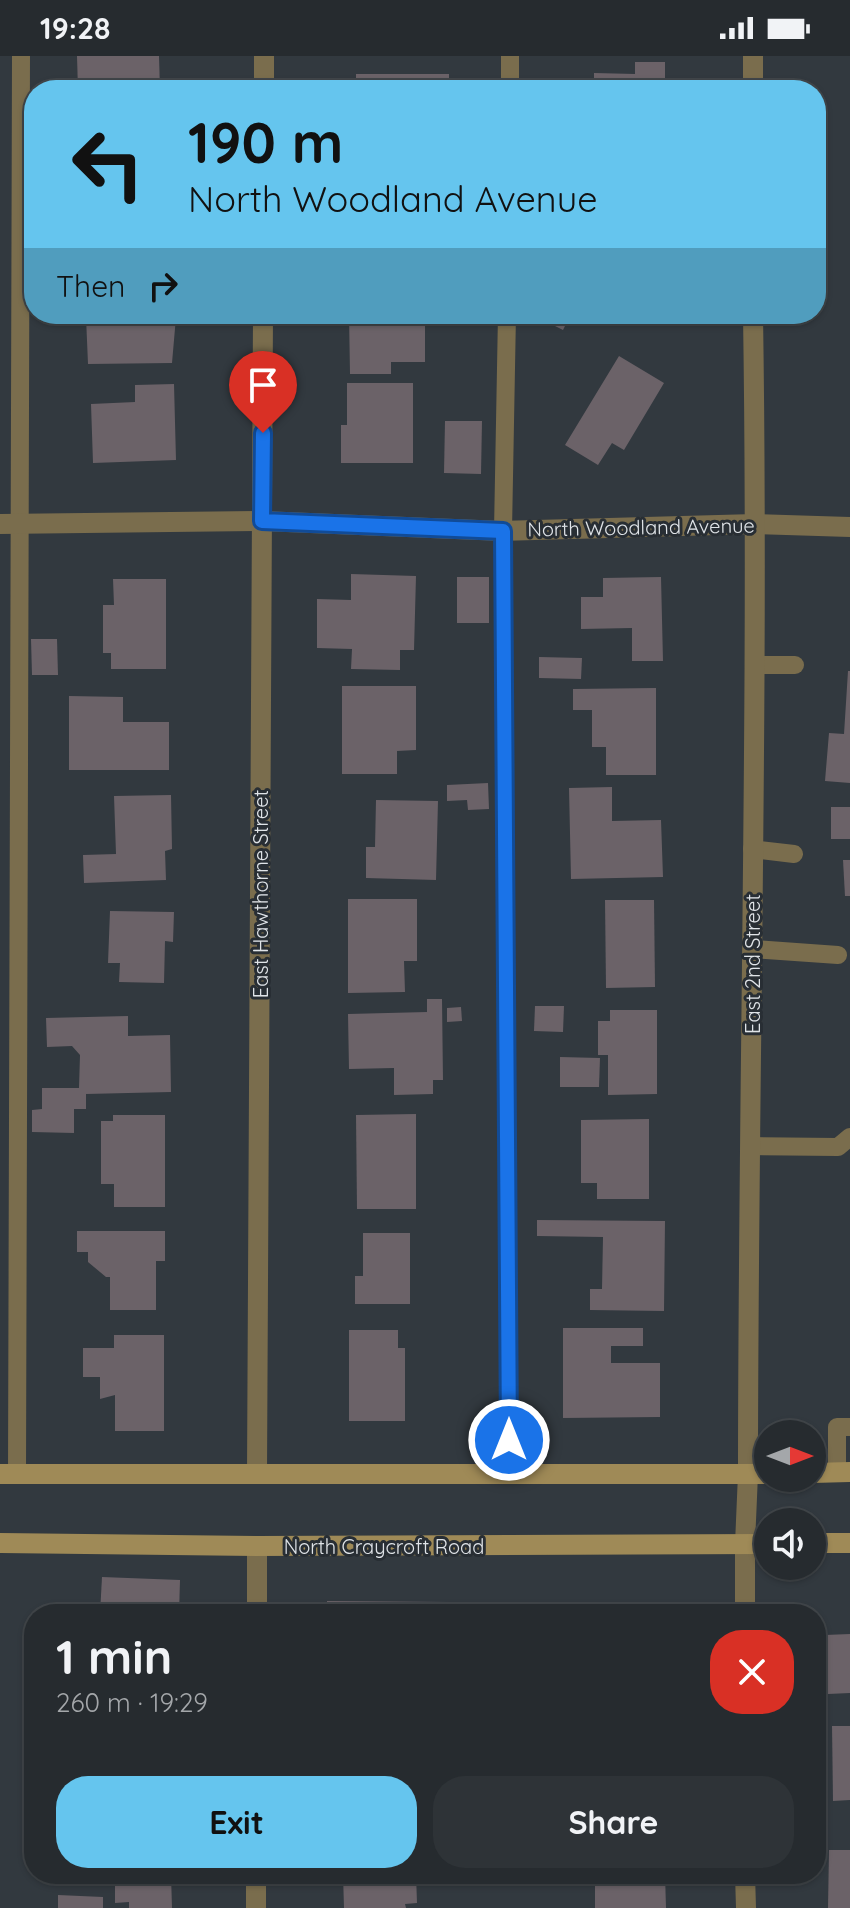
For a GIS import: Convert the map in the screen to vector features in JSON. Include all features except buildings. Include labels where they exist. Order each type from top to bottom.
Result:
[{"type":"main road","points":[[8,1474],[754,1474]]},
{"type":"main road","name":"North Craycroft Road","points":[[0,1543],[257,1546],[754,1544]]},
{"type":"main road","points":[[826,1543],[850,1543]]},
{"type":"street","points":[[264,56],[264,80]]},
{"type":"street","points":[[753,56],[753,80]]},
{"type":"street","name":"East Hawthorne Street","points":[[257,1474],[263,324]]},
{"type":"street","name":"East 2nd Street","points":[[753,324],[755,524],[750,1146],[757,1420]]},
{"type":"street","name":"North Woodland Avenue","points":[[10,524],[262,521],[503,531],[755,524],[850,527]]},
{"type":"street","name":"East 2nd Street","points":[[745,1604],[745,1544],[755,1492]]},
{"type":"street","points":[[257,1546],[257,1604]]},
{"type":"street","points":[[256,1884],[256,1908]]},
{"type":"street","points":[[745,1884],[746,1908]]},
{"type":"lane","points":[[8,1474],[10,524],[21,56]]},
{"type":"lane","points":[[510,56],[510,80]]},
{"type":"lane","points":[[507,324],[503,531],[509,1473]]},
{"type":"lane","points":[[754,665],[795,665]]},
{"type":"lane","points":[[752,849],[794,854]]},
{"type":"lane","points":[[753,949],[838,955]]},
{"type":"lane","points":[[750,1146],[838,1147],[850,1137]]},
{"type":"lane","points":[[844,1427],[844,1472]]},
{"type":"route","points":[[263,433],[262,521],[503,531],[509,1440]]}]
